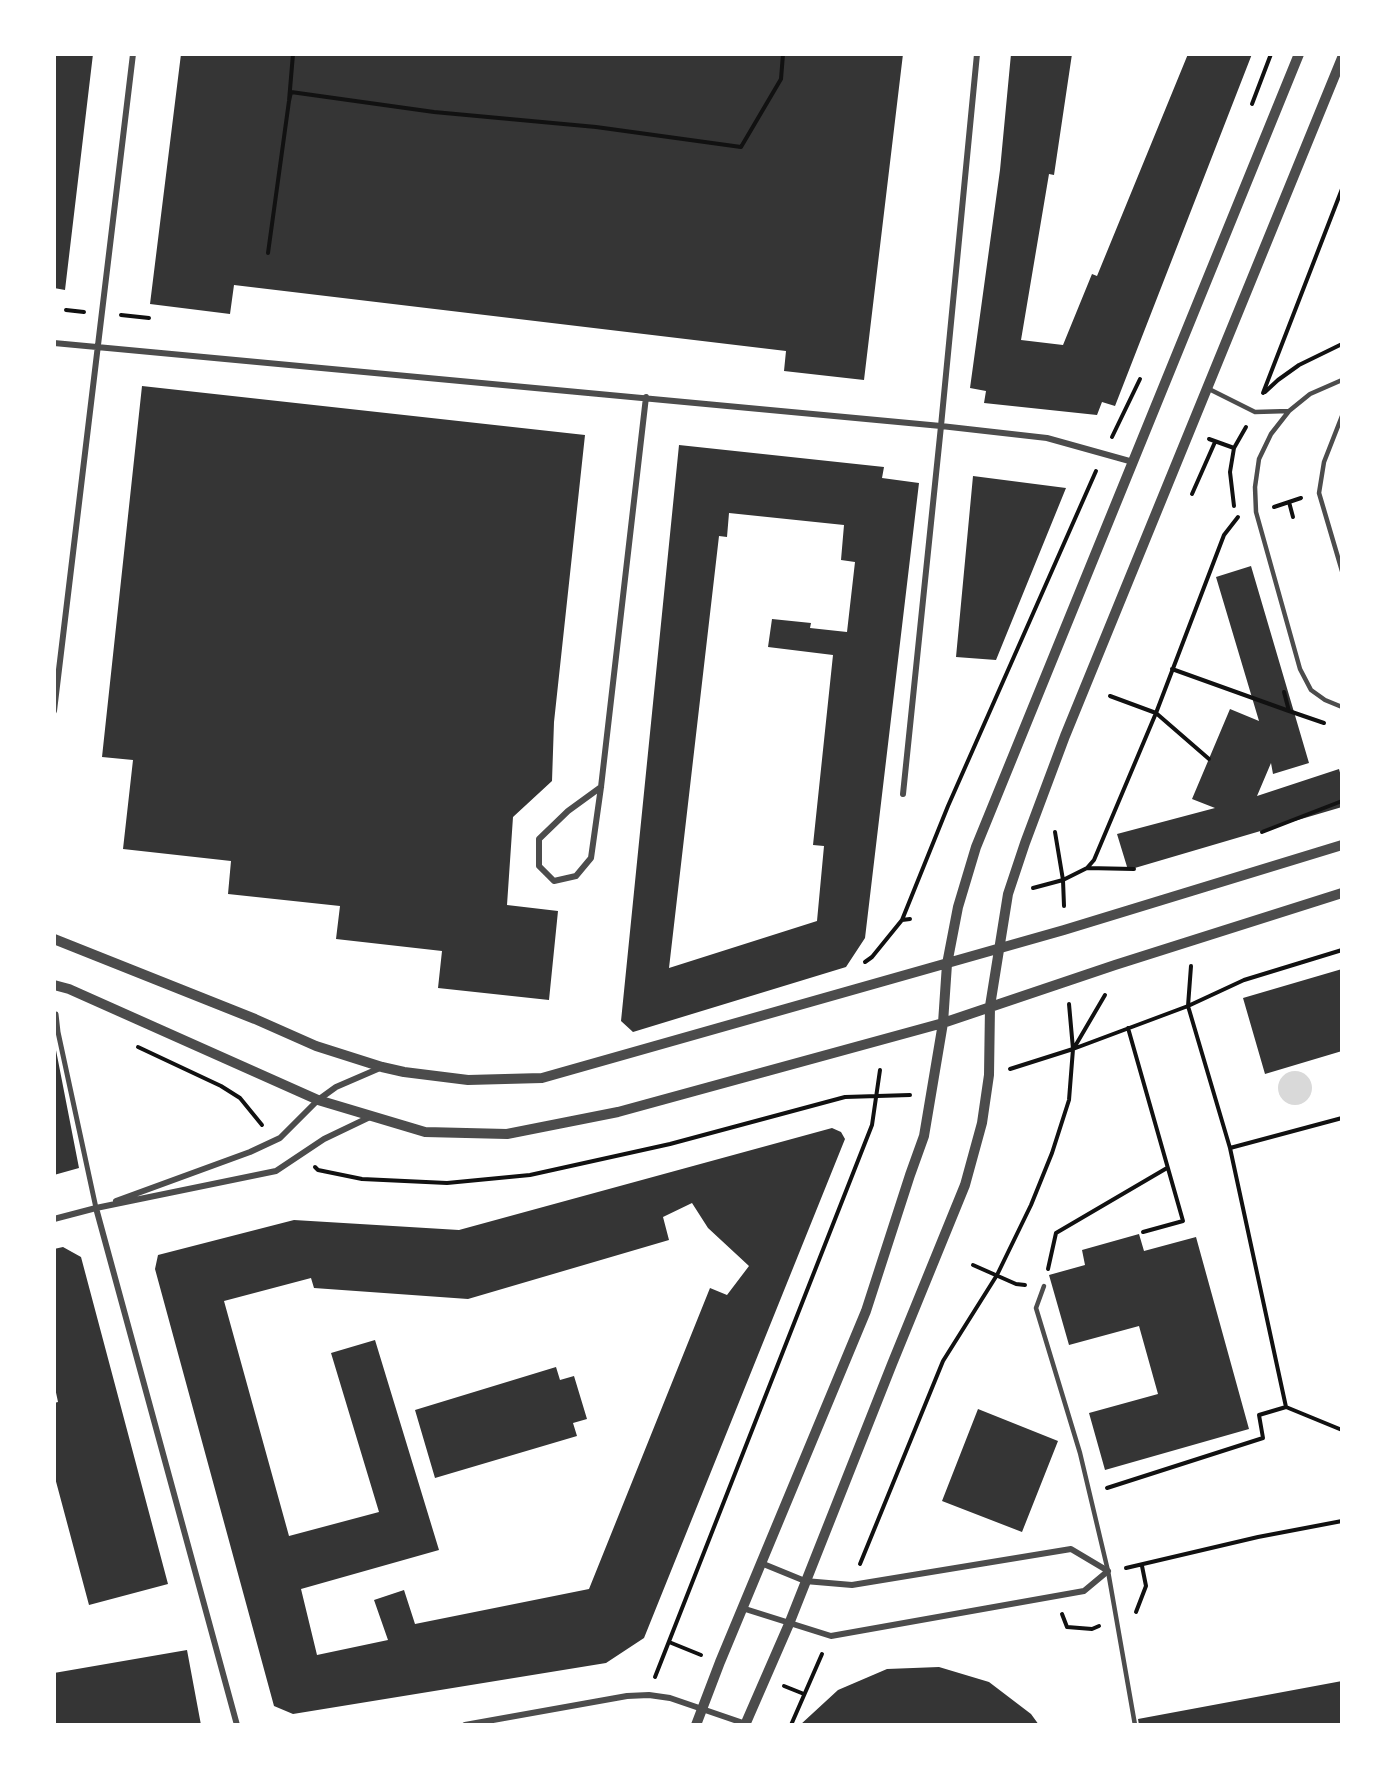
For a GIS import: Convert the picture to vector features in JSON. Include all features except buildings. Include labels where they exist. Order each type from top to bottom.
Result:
[{"type":"street","points":[[54,711],[133,54]]},
{"type":"street","points":[[903,794],[977,54]]},
{"type":"street","points":[[696,1725],[742,1608],[866,1311],[924,1136],[943,1023],[948,964],[958,907],[976,848],[1299,54]]},
{"type":"street","points":[[465,1725],[627,1696],[649,1695],[670,1698],[745,1724],[789,1624],[965,1185],[982,1123],[989,1076],[990,1006],[1008,894],[1024,843],[1069,725],[1342,58]]},
{"type":"street","points":[[54,343],[941,426],[1047,438],[1133,462]]},
{"type":"street","points":[[601,787],[568,811],[539,839],[539,866],[554,881],[576,876],[591,858],[601,787],[646,397]]},
{"type":"street","points":[[54,939],[244,1014],[316,1046],[382,1067],[468,1080],[542,1078],[948,964],[1342,845]]},
{"type":"street","points":[[54,985],[69,989],[318,1100],[425,1132],[507,1134],[618,1112],[943,1023],[1342,893]]},
{"type":"street","points":[[57,1014],[58,1032],[96,1208],[237,1725]]},
{"type":"street","points":[[96,1208],[250,1152],[279,1138],[318,1100],[336,1087],[382,1067]]},
{"type":"street","points":[[54,1219],[96,1208],[276,1171],[324,1139],[372,1116]]},
{"type":"street","points":[[742,1608],[831,1636],[1084,1591],[1108,1571],[1071,1549],[852,1585],[805,1581],[761,1563]]},
{"type":"lane","points":[[1342,380],[1310,394],[1289,411],[1270,434],[1259,459],[1255,487],[1256,512],[1300,669],[1311,690],[1325,700],[1342,707]]},
{"type":"lane","points":[[1207,388],[1254,412],[1289,411]]},
{"type":"lane","points":[[1342,416],[1324,462],[1318,493],[1342,571]]},
{"type":"lane","points":[[1044,1286],[1036,1308],[1080,1453],[1108,1571],[1135,1725]]},
{"type":"path","points":[[268,253],[289,101],[293,54]]},
{"type":"path","points":[[289,101],[291,92],[434,112],[596,127],[741,147],[781,80],[783,54]]},
{"type":"path","points":[[1342,189],[1262,395],[1299,365],[1342,344]]},
{"type":"path","points":[[864,963],[872,957],[902,920],[948,806],[1103,454],[1142,375]]},
{"type":"path","points":[[1234,448],[1254,412]]},
{"type":"path","points":[[1192,494],[1215,442]]},
{"type":"path","points":[[1029,889],[1063,880],[1087,868],[1094,860],[1156,713],[1224,535],[1237,517],[1318,493]]},
{"type":"path","points":[[1289,502],[1293,517]]},
{"type":"path","points":[[1172,669],[1332,725]]},
{"type":"path","points":[[1284,693],[1289,711]]},
{"type":"path","points":[[1110,696],[1156,713],[1209,759]]},
{"type":"path","points":[[1262,832],[1342,801]]},
{"type":"path","points":[[1055,832],[1063,880],[1064,930]]},
{"type":"path","points":[[1087,868],[1134,869]]},
{"type":"path","points":[[902,920],[910,919]]},
{"type":"path","points":[[989,1076],[1073,1049],[1188,1006],[1244,980],[1342,950]]},
{"type":"path","points":[[1191,966],[1188,1006],[1230,1148],[1286,1407]]},
{"type":"path","points":[[852,1585],[943,1361],[997,1275],[1031,1205],[1052,1153],[1069,1100],[1073,1049],[1067,981]]},
{"type":"path","points":[[1073,1049],[1105,995]]},
{"type":"path","points":[[1128,1028],[1183,1221],[1143,1232]]},
{"type":"path","points":[[136,1046],[221,1086],[240,1098],[262,1126],[279,1138]]},
{"type":"path","points":[[649,1695],[868,1137],[872,1125],[880,1070]]},
{"type":"path","points":[[301,1156],[318,1170],[362,1179],[447,1183],[530,1175],[670,1144],[844,1097],[932,1094]]},
{"type":"path","points":[[1230,1148],[1342,1118]]},
{"type":"path","points":[[973,1265],[1016,1284],[1044,1286],[1056,1233],[1167,1168]]},
{"type":"path","points":[[1089,1493],[1263,1438],[1259,1415],[1286,1407],[1342,1431]]},
{"type":"path","points":[[1108,1571],[1142,1566],[1258,1537],[1342,1521]]},
{"type":"path","points":[[791,1725],[831,1636]]},
{"type":"shaded area","points":[[1295,1071],[1307,1076],[1312,1088],[1307,1100],[1295,1105],[1283,1100],[1278,1088],[1283,1076]]}]
